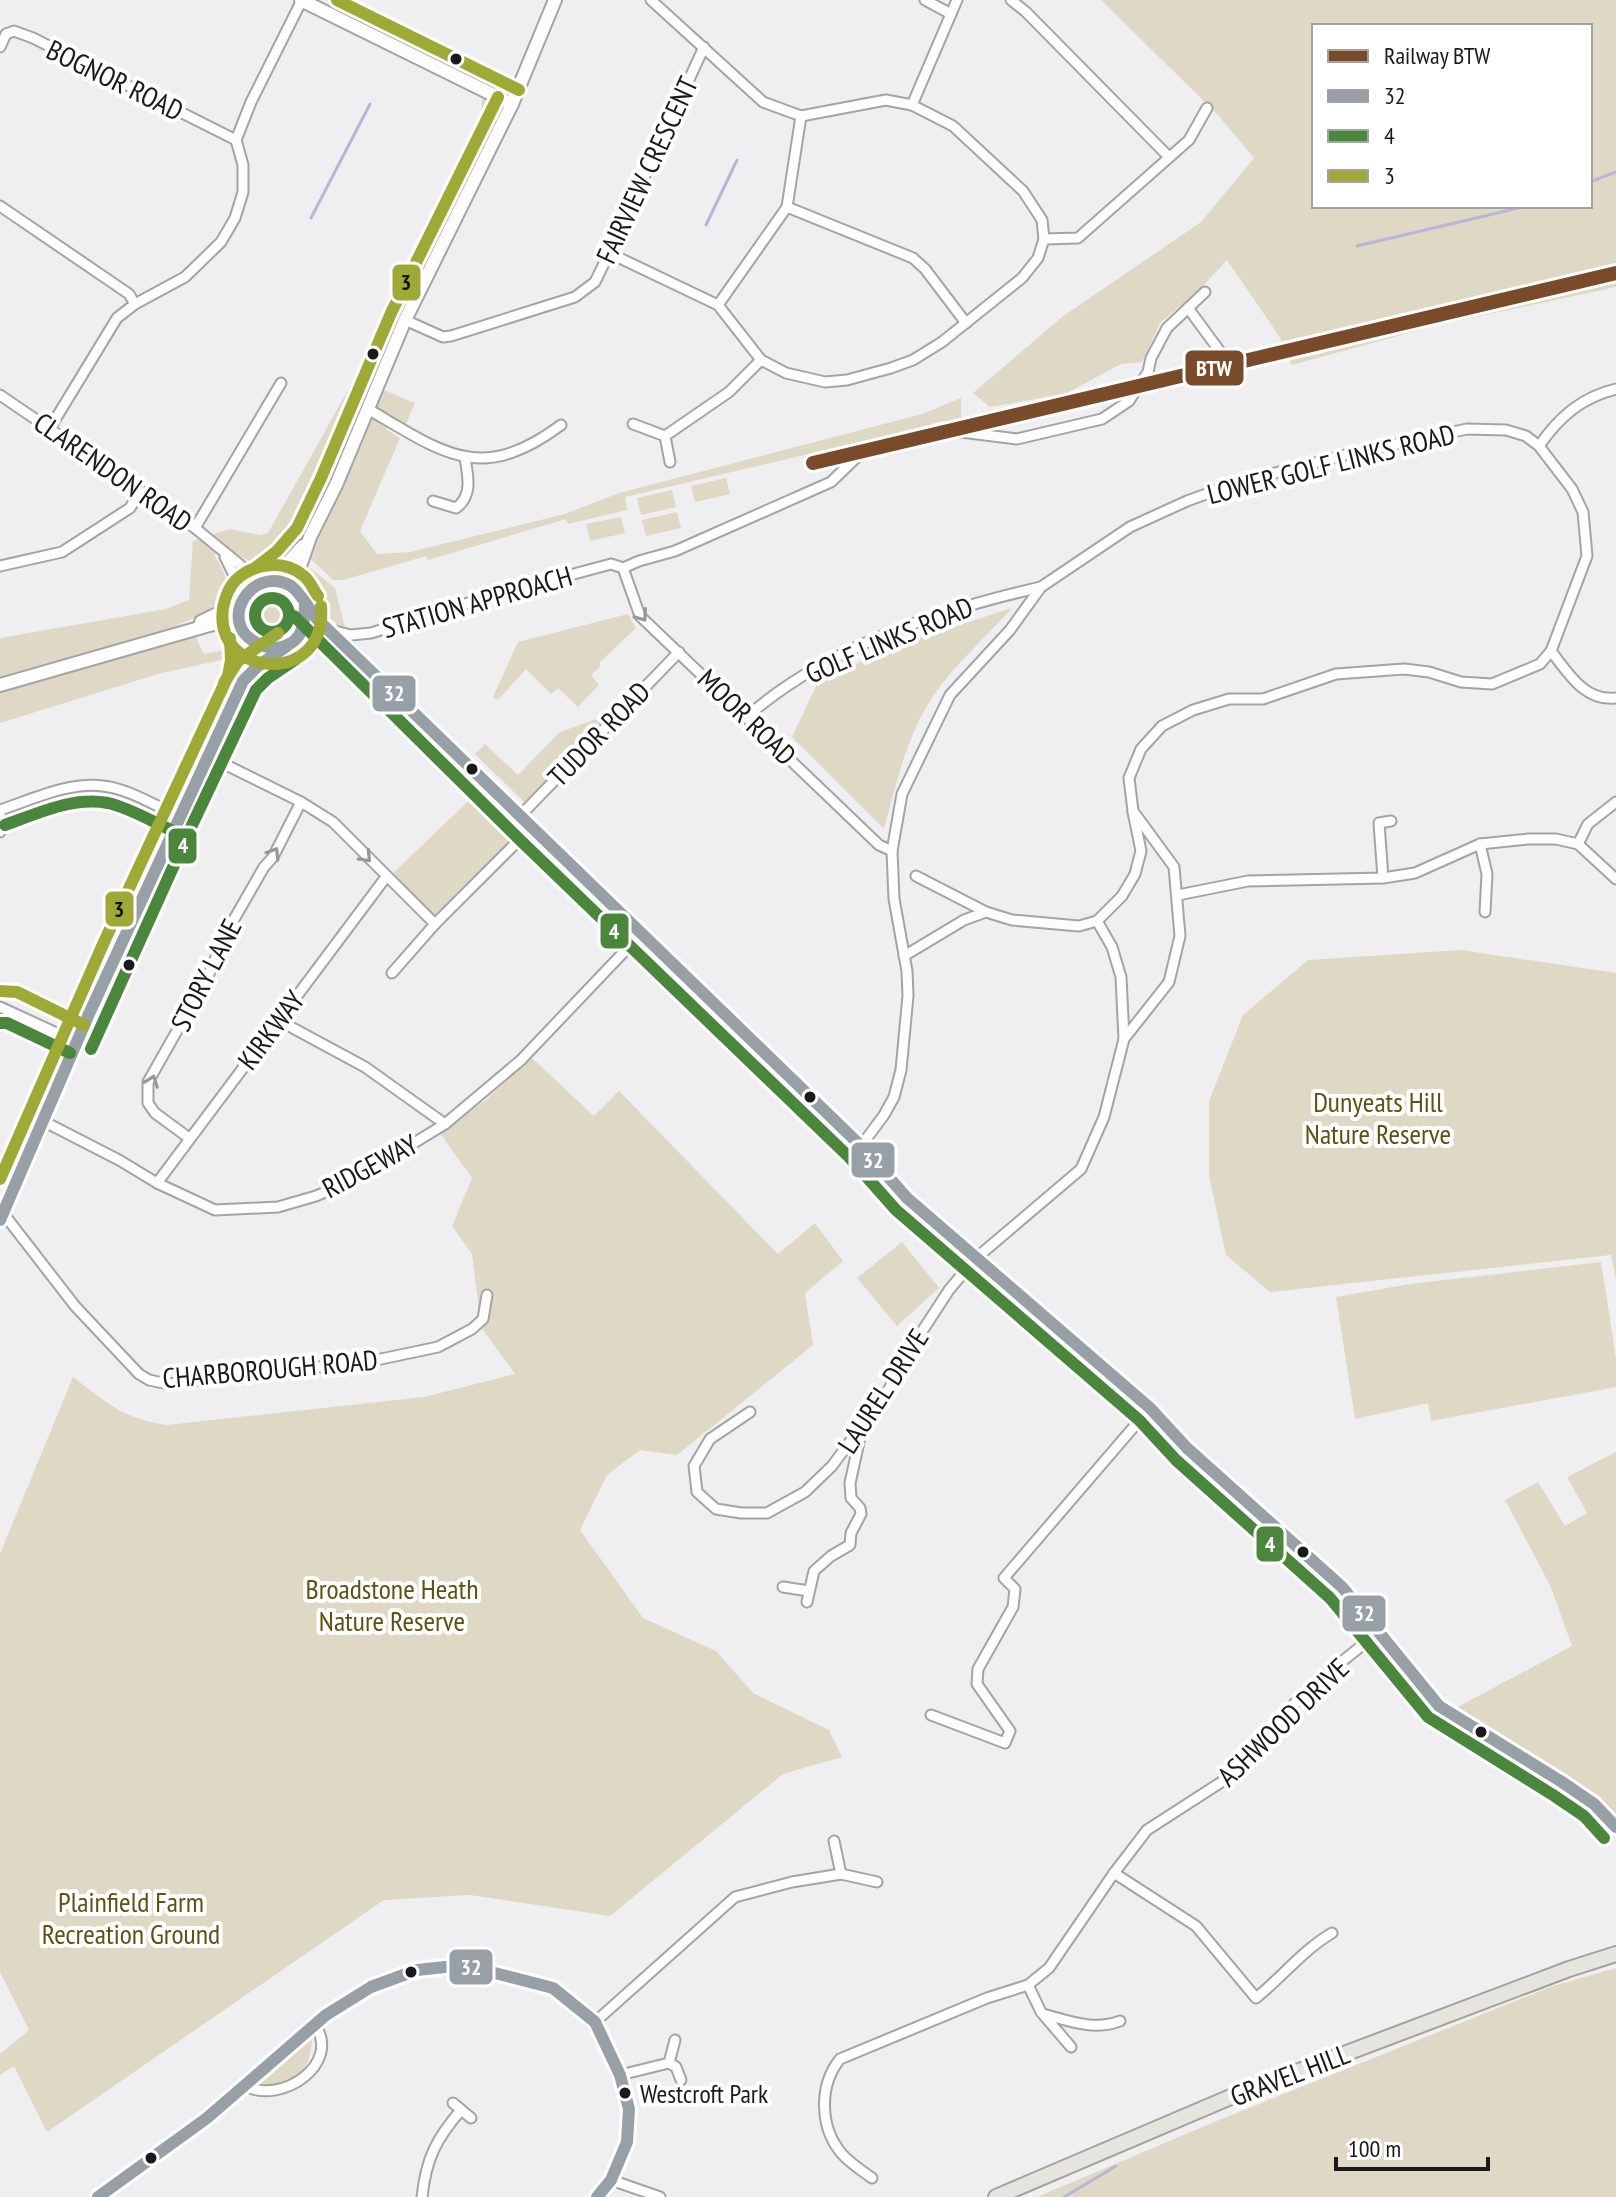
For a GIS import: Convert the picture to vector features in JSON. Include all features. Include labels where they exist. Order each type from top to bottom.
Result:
[{"type":"main road","name":"GRAVEL HILL","points":[[1586,1962],[1616,1943]]},
{"type":"main road","name":"GRAVEL HILL","points":[[996,2197],[1233,2096],[1586,1962],[1616,1954]]},
{"type":"street","points":[[50,428],[117,318],[135,304],[185,277],[221,242],[235,218],[243,192],[243,165],[236,140],[251,102],[302,0],[512,104]]},
{"type":"street","points":[[243,681],[258,666],[289,645],[304,627],[300,566],[310,537],[336,485],[405,320],[512,104],[555,0]]},
{"type":"street","points":[[609,253],[718,305],[761,360],[786,373],[825,382],[847,380],[913,360],[1022,278],[1038,258],[1044,239],[1042,220],[1023,191],[953,126],[912,105],[886,100],[801,116],[763,102],[651,0]]},
{"type":"street","points":[[925,0],[951,14]]},
{"type":"street","points":[[912,105],[957,0]]},
{"type":"street","points":[[1011,0],[1169,157]]},
{"type":"street","name":"BOGNOR ROAD","points":[[0,47],[6,34],[14,31],[33,38],[236,140]]},
{"type":"street","name":"FAIRVIEW CRESCENT","points":[[405,320],[443,337],[451,336],[575,297],[595,282],[704,47]]},
{"type":"street","points":[[1044,239],[1078,238],[1189,140],[1207,108]]},
{"type":"street","points":[[718,305],[787,207],[801,116]]},
{"type":"street","points":[[0,206],[129,294],[135,304]]},
{"type":"street","points":[[787,207],[913,258],[966,323]]},
{"type":"street","name":"STATION APPROACH","points":[[331,630],[351,635],[371,633],[611,564],[623,568],[675,551],[831,482],[848,463],[871,451],[945,430],[1017,439],[1102,419],[1129,401],[1148,372],[1151,358],[1167,328],[1205,292]]},
{"type":"street","points":[[1188,308],[1227,361]]},
{"type":"street","points":[[665,436],[729,392],[761,360]]},
{"type":"street","points":[[195,528],[281,383]]},
{"type":"street","points":[[916,876],[986,912],[1012,920],[1079,926],[1097,921],[1122,896],[1135,874],[1141,851],[1129,778],[1141,749],[1162,726],[1193,710],[1229,699],[1263,699],[1336,674],[1404,669],[1429,672],[1461,682],[1492,684],[1540,664],[1551,651],[1587,556],[1583,512],[1572,489],[1539,446],[1581,401],[1616,389]]},
{"type":"street","name":"CLARENDON ROAD","points":[[0,395],[195,528],[263,582]]},
{"type":"street","points":[[368,409],[439,450],[465,458],[485,459],[520,449],[561,425]]},
{"type":"street","points":[[633,424],[665,436]]},
{"type":"street","name":"LOWER GOLF LINKS ROAD","points":[[861,1146],[894,1097],[901,1070],[908,996],[894,899],[892,851],[902,794],[950,695],[1010,630],[1041,587],[1130,527],[1236,483],[1349,454],[1467,429],[1506,430],[1526,436],[1539,446]]},
{"type":"street","points":[[665,436],[670,462]]},
{"type":"street","points":[[433,501],[456,508],[461,505],[468,490],[465,458]]},
{"type":"street","points":[[0,566],[62,552],[130,508],[140,492]]},
{"type":"street","points":[[177,634],[240,602],[253,587],[288,563],[310,537]]},
{"type":"street","name":"CLARENDON ROAD","points":[[224,554],[235,577],[240,602]]},
{"type":"street","name":"MOOR ROAD","points":[[623,568],[640,616],[748,716],[879,845],[892,851]]},
{"type":"street","points":[[263,582],[287,584],[519,817],[861,1146],[907,1198],[1150,1408],[1187,1448],[1342,1587],[1439,1706],[1562,1782],[1594,1804],[1616,1827]]},
{"type":"street","name":"GOLF LINKS ROAD","points":[[748,716],[798,678],[839,656],[919,623],[993,598],[1041,587]]},
{"type":"street","points":[[1,1216],[178,816],[243,681],[247,661],[238,614],[240,602]]},
{"type":"street","points":[[0,685],[222,623],[231,625],[260,647],[270,649],[306,642],[330,646],[359,659]]},
{"type":"street","points":[[1551,651],[1589,694],[1616,698]]},
{"type":"street","name":"TUDOR ROAD","points":[[519,817],[679,652]]},
{"type":"street","points":[[208,756],[301,802],[333,822],[435,924]]},
{"type":"street","points":[[0,832],[0,810],[79,786],[101,785],[178,816]]},
{"type":"street","name":"STORY LANE","points":[[189,1138],[155,1113],[148,1103],[148,1082],[209,974],[225,935],[264,867],[273,857],[301,802]]},
{"type":"street","points":[[1578,844],[1588,824],[1616,802]]},
{"type":"street","points":[[1124,1039],[1169,982],[1180,936],[1174,867],[1133,811]]},
{"type":"street","points":[[1383,878],[1379,823],[1391,821]]},
{"type":"street","points":[[392,973],[435,924],[531,828]]},
{"type":"street","points":[[1178,895],[1248,881],[1383,878],[1415,873],[1480,844],[1528,839],[1556,839],[1578,844],[1616,879]]},
{"type":"street","points":[[1480,844],[1487,874],[1485,912]]},
{"type":"street","name":"KIRKWAY","points":[[157,1183],[386,877]]},
{"type":"street","points":[[904,956],[964,920],[986,912]]},
{"type":"street","points":[[1097,921],[1112,947],[1121,977],[1124,1039]]},
{"type":"street","name":"RIDGEWAY","points":[[41,1120],[157,1183],[215,1210],[278,1207],[316,1196],[357,1178],[445,1124],[521,1060],[641,934]]},
{"type":"street","points":[[2,1008],[76,1042]]},
{"type":"street","points":[[278,1020],[365,1067],[445,1124]]},
{"type":"street","name":"LAUREL DRIVE","points":[[750,1412],[710,1439],[694,1466],[697,1492],[716,1509],[767,1513],[805,1492],[832,1466],[861,1430],[949,1290],[975,1259],[1081,1169],[1104,1117],[1124,1039]]},
{"type":"street","name":"CHARBOROUGH ROAD","points":[[1,1216],[75,1306],[139,1374],[149,1380],[168,1384],[362,1363],[427,1350],[472,1329],[483,1319],[487,1295]]},
{"type":"street","points":[[931,1715],[1005,1743],[1010,1731],[977,1684],[978,1669],[1013,1607],[1015,1589],[1004,1578],[1150,1408]]},
{"type":"street","points":[[807,1602],[814,1571],[850,1545],[851,1533],[861,1514],[851,1498],[850,1483],[861,1430]]},
{"type":"street","points":[[783,1587],[809,1591]]},
{"type":"street","name":"ASHWOOD DRIVE","points":[[872,2178],[850,2162],[834,2143],[827,2125],[825,2085],[840,2059],[987,1998],[1028,1985],[1049,1968],[1147,1830],[1240,1770],[1279,1719],[1314,1684],[1380,1631]]},
{"type":"street","points":[[834,1841],[841,1874]]},
{"type":"street","points":[[1114,1873],[1196,1926],[1256,1998],[1315,1943],[1332,1933]]},
{"type":"street","points":[[595,2022],[735,1897],[792,1882],[841,1874],[877,1882]]},
{"type":"street","points":[[98,2197],[207,2118],[315,2025],[371,1987],[417,1970],[464,1965],[553,1988],[595,2022],[620,2075],[629,2109],[627,2142],[611,2180],[597,2197]]},
{"type":"street","points":[[1028,1985],[1043,2014],[1071,2047]]},
{"type":"street","points":[[1043,2014],[1087,2026],[1107,2026],[1120,2021]]},
{"type":"street","points":[[246,2086],[269,2091],[293,2086],[303,2079],[319,2056],[321,2038],[315,2025]]},
{"type":"street","points":[[669,2063],[675,2040]]},
{"type":"street","points":[[620,2075],[669,2063],[676,2067],[681,2080]]},
{"type":"street","points":[[422,2197],[429,2158],[457,2107],[471,2118]]},
{"type":"street","points":[[611,2180],[660,2197]]},
{"type":"green space","points":[[1101,0],[1616,0],[1616,287],[1438,325],[1292,365],[1279,336],[1227,260],[1201,288],[1160,323],[1142,362],[1121,364],[1065,394],[990,407],[973,393],[1062,317],[1201,222],[1254,158],[1218,115]]},
{"type":"green space","points":[[482,99],[497,104],[497,121],[393,334],[372,385],[415,403],[406,424],[395,418],[386,429],[400,438],[360,531],[377,554],[410,552],[565,514],[619,493],[922,414],[961,398],[961,421],[942,421],[862,444],[835,467],[830,449],[625,497],[627,510],[568,524],[566,519],[428,560],[426,556],[343,580],[333,580],[312,560],[293,554],[264,564],[243,558],[224,546],[214,555],[224,574],[227,590],[212,608],[158,633],[0,677],[0,638],[166,609],[189,600],[193,541],[229,529],[260,535],[268,533],[404,290],[419,236],[481,117]]},
{"type":"green space","points":[[726,478],[730,494],[695,502],[691,486]]},
{"type":"green space","points":[[672,490],[676,507],[641,515],[637,498]]},
{"type":"green space","points":[[677,512],[681,528],[646,536],[642,520]]},
{"type":"green space","points":[[621,517],[625,533],[590,541],[586,524]]},
{"type":"green space","points":[[310,568],[335,588],[345,628],[330,618],[320,603]]},
{"type":"green space","points":[[272,588],[290,596],[298,614],[290,632],[272,640],[254,632],[246,614],[254,596]]},
{"type":"green space","points":[[1012,608],[941,685],[920,718],[905,754],[884,829],[792,737],[818,682],[892,647]]},
{"type":"green space","points":[[628,614],[636,628],[599,663],[601,666],[591,675],[599,685],[578,707],[558,688],[551,694],[526,669],[498,700],[493,697],[518,642]]},
{"type":"green space","points":[[194,634],[204,654],[235,648],[235,657],[158,674],[0,723],[0,691]]},
{"type":"green space","points":[[596,719],[602,725],[527,805],[475,754],[485,744],[518,775],[560,732]]},
{"type":"green space","points":[[480,790],[523,832],[438,914],[431,915],[391,875]]},
{"type":"green space","name":"Dunyeats Hill Nature Reserve","points":[[1461,950],[1616,973],[1616,1279],[1611,1255],[1270,1292],[1226,1255],[1209,1176],[1209,1101],[1243,1015],[1308,960]]},
{"type":"green space","name":"Broadstone Heath Nature Reserve","points":[[531,1057],[594,1116],[619,1091],[778,1254],[815,1223],[843,1261],[805,1293],[813,1345],[677,1455],[640,1450],[607,1475],[580,1530],[643,1618],[716,1651],[753,1693],[829,1730],[842,1757],[783,1774],[610,1916],[470,1895],[384,1900],[47,2132],[14,2066],[0,2075],[0,2054],[29,2030],[0,1972],[0,1554],[73,1377],[126,1414],[166,1425],[424,1397],[515,1374],[481,1327],[472,1254],[452,1226],[472,1178],[439,1132],[486,1100]]},
{"type":"green space","points":[[902,1242],[939,1288],[897,1326],[857,1278]]},
{"type":"green space","points":[[1601,1262],[1616,1358],[1616,1387],[1431,1421],[1428,1403],[1355,1419],[1336,1297],[1410,1284]]},
{"type":"green space","points":[[1616,1452],[1616,1821],[1590,1794],[1454,1709],[1572,1646],[1550,1585],[1505,1500],[1538,1482],[1565,1526],[1587,1513],[1567,1477]]},
{"type":"green space","points":[[1616,1968],[1616,2197],[1037,2197],[1553,1986]]},
{"type":"green space","points":[[309,2037],[312,2039],[308,2062],[297,2076],[280,2084],[257,2086],[259,2080]]},
{"type":"waterway","points":[[311,218],[370,104]]},
{"type":"waterway","points":[[706,225],[737,160]]},
{"type":"waterway","points":[[1592,181],[1616,172]]},
{"type":"waterway","points":[[1357,246],[1518,208]]},
{"type":"waterway","points":[[1064,2197],[1116,2166]]},
{"type":"rail line","name":"BTW","points":[[813,463],[1616,273]]},
{"type":"transit line","name":"3","points":[[337,0],[519,90]]},
{"type":"transit line","name":"3","points":[[255,568],[277,551],[297,528],[391,313],[498,97]]},
{"type":"transit line","name":"3","points":[[318,596],[306,578],[287,567],[269,565],[251,570],[236,580],[227,593],[223,608],[225,632],[235,649],[251,660],[271,664],[290,661],[307,650],[318,632],[321,606]]},
{"type":"transit line","name":"32","points":[[305,605],[299,635],[281,647],[255,642],[244,632],[239,621],[239,609],[253,588],[264,582],[277,581],[295,589],[318,620],[861,1146],[907,1198],[1150,1408],[1187,1448],[1342,1587],[1439,1706],[1562,1782],[1594,1804],[1616,1827]]},
{"type":"transit line","name":"4","points":[[272,598],[284,603],[289,615],[284,627],[272,632],[260,627],[255,615],[260,603],[272,598]]},
{"type":"transit line","name":"4","points":[[294,616],[520,840],[849,1157],[896,1210],[1139,1420],[1176,1460],[1330,1598],[1428,1717],[1584,1816],[1604,1838]]},
{"type":"transit line","name":"3","points":[[224,683],[238,661],[278,633]]},
{"type":"transit line","name":"3","points":[[0,1179],[104,942],[228,676],[230,638]]},
{"type":"transit line","name":"32","points":[[0,1220],[88,1016],[243,681],[258,666],[287,646]]},
{"type":"transit line","name":"4","points":[[91,1049],[256,690],[296,659]]},
{"type":"transit line","name":"4","points":[[5,825],[55,807],[95,801],[124,808],[171,830]]},
{"type":"transit line","name":"3","points":[[0,991],[17,992],[84,1025]]},
{"type":"transit line","name":"4","points":[[0,1023],[7,1023],[70,1053]]},
{"type":"transit line","name":"32","points":[[98,2197],[207,2118],[326,2015],[371,1987],[417,1970],[464,1965],[553,1988],[595,2022],[620,2075],[629,2109],[627,2142],[611,2180],[597,2197]]},
{"type":"place","name":"Westcroft Park","points":[[625,2093]]},
{"type":"park label","name":"Plainfield Farm Recreation Ground","points":[[131,1918]]}]
